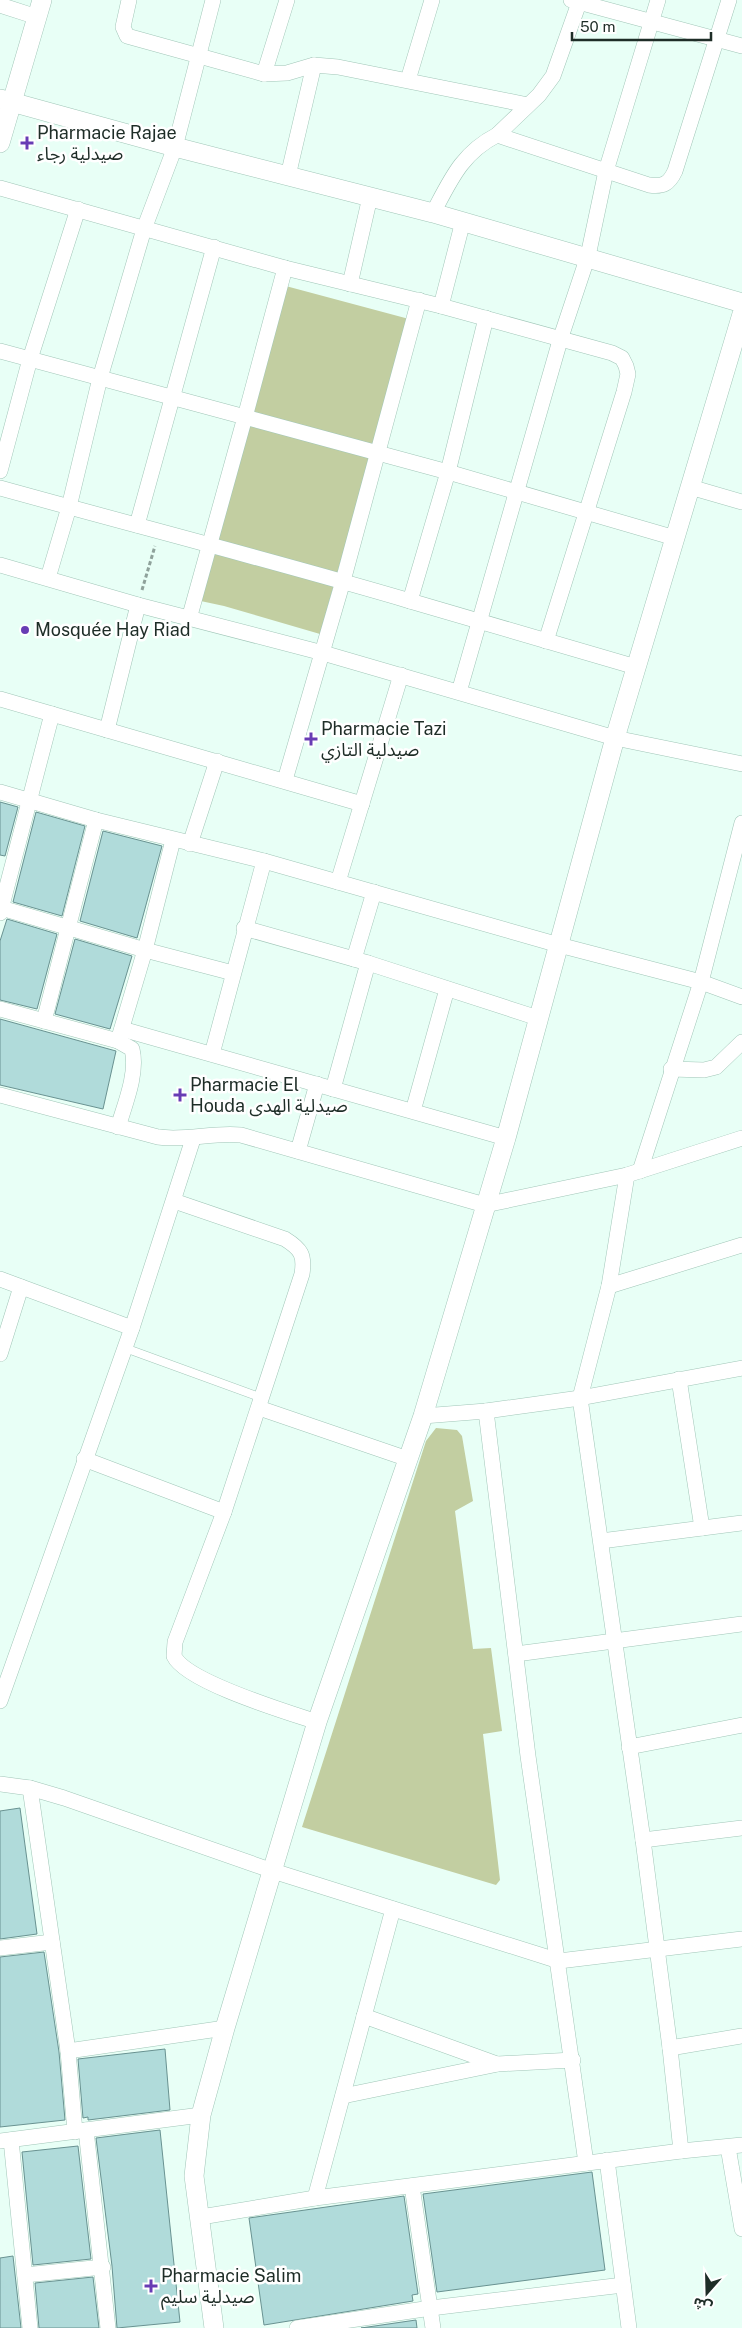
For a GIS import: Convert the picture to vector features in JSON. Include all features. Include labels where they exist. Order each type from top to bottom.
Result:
[{"type":"street","points":[[129,0],[123,27],[127,36],[264,74],[287,73],[314,64],[363,70],[528,105]]},
{"type":"street","points":[[48,578],[69,507],[100,378],[144,229],[175,147],[213,0]]},
{"type":"street","points":[[264,74],[287,0]]},
{"type":"street","points":[[408,80],[432,0]]},
{"type":"street","points":[[459,692],[561,337],[588,256],[606,171],[658,0]]},
{"type":"street","points":[[497,135],[606,171],[657,186],[663,186],[671,179],[718,40],[729,0]]},
{"type":"street","points":[[433,213],[453,174],[464,160],[481,143],[497,135],[528,105],[552,76],[577,1],[742,46]]},
{"type":"street","points":[[0,6],[40,8],[6,101],[0,143]]},
{"type":"street","points":[[288,176],[314,64]]},
{"type":"street","points":[[6,101],[175,147],[464,221],[588,256],[742,303]]},
{"type":"street","points":[[0,188],[285,268],[561,337],[622,358],[628,374],[624,392],[546,641]]},
{"type":"street","points":[[350,284],[370,196]]},
{"type":"street","points":[[0,471],[30,359],[78,209]]},
{"type":"street","points":[[441,306],[464,221]]},
{"type":"street","points":[[137,525],[214,248]]},
{"type":"street","points":[[189,619],[211,545],[285,268]]},
{"type":"street","points":[[285,780],[343,581],[419,300]]},
{"type":"street","points":[[214,2328],[201,2217],[194,2176],[201,2115],[225,2028],[317,1722],[408,1460],[484,1205],[506,1138],[636,667],[742,314]]},
{"type":"street","points":[[410,601],[448,472],[486,318]]},
{"type":"street","points":[[0,351],[448,472],[674,538]]},
{"type":"street","points":[[690,486],[742,502]]},
{"type":"street","points":[[0,488],[137,525],[159,533],[211,545],[343,581],[636,667]]},
{"type":"street","points":[[0,565],[189,619],[323,652],[616,738],[742,764]]},
{"type":"street","points":[[106,730],[138,605]]},
{"type":"street","points":[[338,882],[400,675]]},
{"type":"street","points":[[0,699],[285,780],[362,804]]},
{"type":"street","points":[[52,714],[1,910],[233,973]]},
{"type":"street","points":[[190,844],[217,761]]},
{"type":"street","points":[[0,792],[172,840],[264,861],[559,945],[701,982],[742,997]]},
{"type":"street","points":[[44,1021],[96,820]]},
{"type":"street","points":[[680,2150],[670,2048],[643,1840],[580,1398],[609,1286],[633,1173],[701,982],[742,823]]},
{"type":"street","points":[[120,1035],[145,950],[172,840]]},
{"type":"street","points":[[212,1054],[244,928],[264,861]]},
{"type":"street","points":[[333,1089],[374,892]]},
{"type":"street","points":[[244,928],[361,961],[538,1018]]},
{"type":"street","points":[[413,1111],[447,989]]},
{"type":"street","points":[[0,1009],[44,1021],[212,1054],[506,1138]]},
{"type":"street","points":[[118,1127],[134,1067],[134,1056],[120,1035]]},
{"type":"street","points":[[671,1069],[704,1070],[716,1067],[742,1042]]},
{"type":"street","points":[[298,1150],[317,1084]]},
{"type":"street","points":[[0,1095],[158,1137],[193,1139],[221,1133],[241,1135],[484,1205],[633,1173],[742,1138]]},
{"type":"street","points":[[0,1700],[132,1328],[193,1139]]},
{"type":"street","points":[[174,1201],[285,1239],[296,1246],[304,1255],[302,1274],[224,1512],[175,1642],[174,1656],[184,1668],[208,1682],[317,1722]]},
{"type":"street","points":[[609,1286],[742,1246]]},
{"type":"street","points":[[0,1280],[132,1328]]},
{"type":"street","points":[[0,1354],[22,1288]]},
{"type":"street","points":[[422,1416],[486,1411],[580,1398],[742,1368]]},
{"type":"street","points":[[679,1379],[702,1528]]},
{"type":"street","points":[[260,1403],[408,1460]]},
{"type":"street","points":[[486,1411],[531,1776],[559,1961],[586,2163]]},
{"type":"street","points":[[84,1459],[224,1512]]},
{"type":"street","points":[[601,1541],[742,1523]]},
{"type":"street","points":[[516,1654],[742,1624]]},
{"type":"street","points":[[629,1747],[742,1725]]},
{"type":"street","points":[[0,1784],[30,1788],[273,1871],[559,1961],[742,1939]]},
{"type":"street","points":[[30,1788],[80,2131],[103,2267],[108,2328]]},
{"type":"street","points":[[643,1840],[742,1828]]},
{"type":"street","points":[[315,2198],[393,1909]]},
{"type":"street","points":[[0,1948],[52,1942]]},
{"type":"street","points":[[364,2016],[498,2064]]},
{"type":"street","points":[[68,2051],[225,2028]]},
{"type":"street","points":[[670,2048],[742,2036]]},
{"type":"street","points":[[343,2096],[498,2064],[573,2060]]},
{"type":"street","points":[[30,2328],[25,2275],[6,2141],[201,2115]]},
{"type":"street","points":[[201,2217],[315,2198],[680,2150],[735,2146],[742,2228]]},
{"type":"street","points":[[607,2160],[629,2328]]},
{"type":"street","points":[[412,2186],[433,2328]]},
{"type":"street","points":[[25,2275],[103,2267]]},
{"type":"street","points":[[297,2328],[430,2308],[623,2285]]},
{"type":"lane","points":[[124,1348],[260,1403]]},
{"type":"path","points":[[138,605],[159,533]]},
{"type":"green space","points":[[282,285],[409,319],[320,634],[224,606],[196,600]]},
{"type":"green space","points":[[436,1428],[457,1430],[462,1436],[473,1501],[455,1511],[473,1649],[491,1648],[502,1731],[483,1734],[500,1880],[496,1885],[302,1827],[426,1441]]},
{"type":"building","points":[[0,802],[18,807],[5,856],[0,855]]},
{"type":"building","points":[[36,812],[85,826],[62,916],[13,902]]},
{"type":"building","points":[[103,831],[162,846],[137,938],[80,921]]},
{"type":"building","points":[[7,919],[57,934],[37,1009],[0,1000],[0,941]]},
{"type":"building","points":[[75,939],[132,956],[110,1029],[55,1014]]},
{"type":"building","points":[[0,1019],[116,1051],[103,1109],[0,1085]]},
{"type":"building","points":[[20,1808],[37,1934],[0,1939],[0,1811]]},
{"type":"building","points":[[44,1952],[59,2052],[65,2120],[0,2127],[0,1957]]},
{"type":"building","points":[[165,2049],[170,2110],[88,2120],[88,2117],[83,2118],[78,2059]]},
{"type":"building","points":[[160,2130],[180,2322],[117,2328],[112,2266],[96,2138]]},
{"type":"building","points":[[78,2146],[91,2259],[33,2265],[22,2152]]},
{"type":"building","points":[[592,2172],[605,2270],[437,2292],[423,2194]]},
{"type":"building","points":[[404,2196],[418,2294],[412,2295],[413,2301],[264,2325],[249,2218]]},
{"type":"building","points":[[13,2256],[21,2328],[0,2328],[0,2258]]},
{"type":"building","points":[[93,2277],[99,2328],[39,2328],[35,2283]]},
{"type":"building","points":[[416,2320],[417,2328],[361,2328]]},
{"type":"place","name":"Pharmacie Rajae صيدلية رجاء","points":[[27,143]]},
{"type":"place","name":"Mosquée Hay Riad","points":[[25,630]]},
{"type":"place","name":"Pharmacie Tazi صيدلية التازي","points":[[311,739]]},
{"type":"place","name":"Pharmacie El Houda صيدلية الهدى","points":[[180,1095]]},
{"type":"place","name":"Pharmacie Salim صيدلية سليم","points":[[151,2286]]}]
